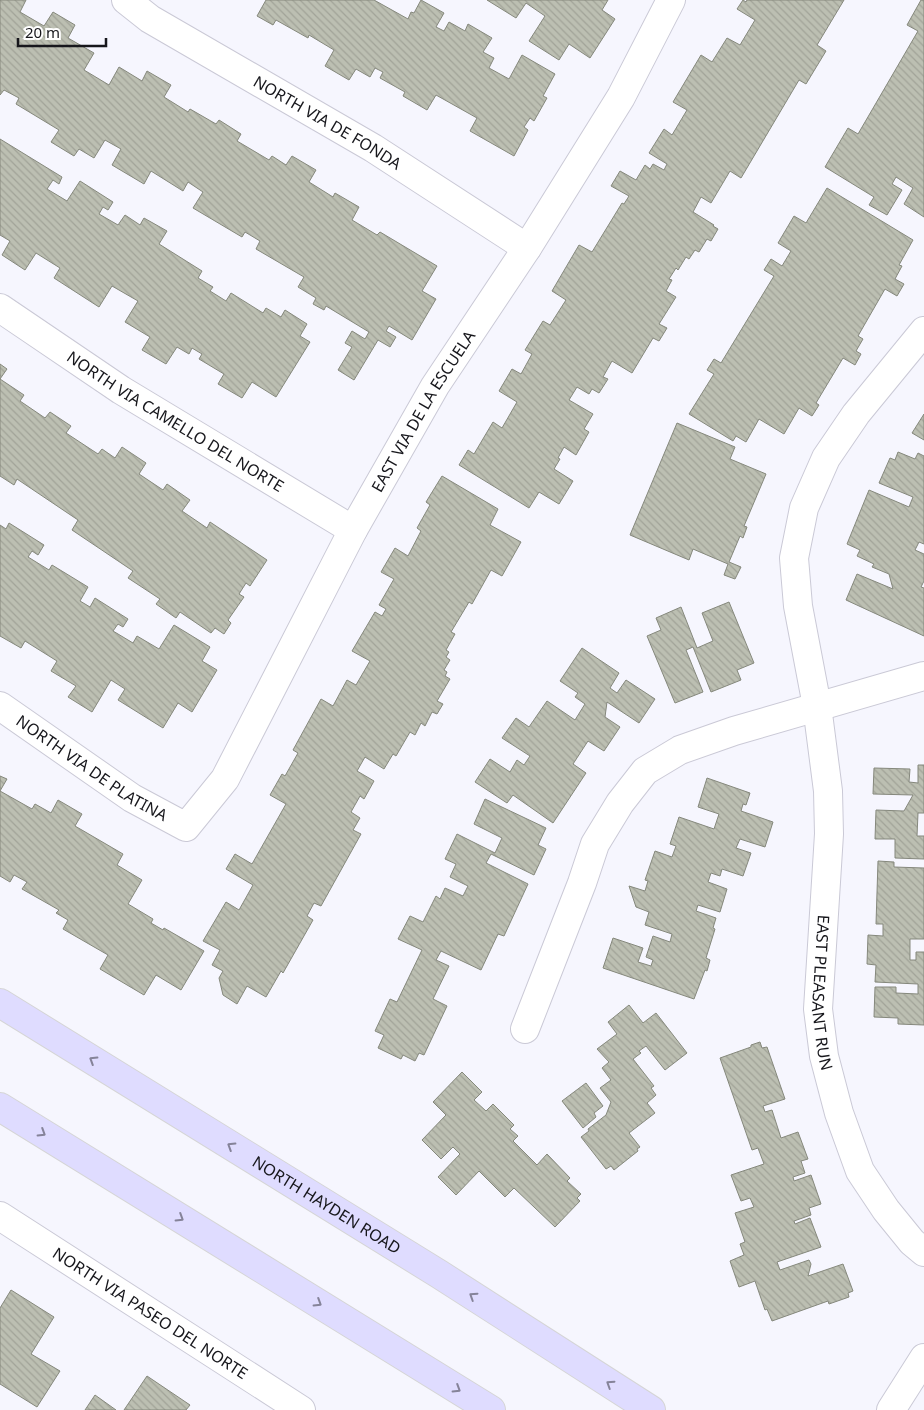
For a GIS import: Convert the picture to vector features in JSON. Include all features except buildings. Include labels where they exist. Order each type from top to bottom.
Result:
[{"type":"main road","name":"NORTH HAYDEN ROAD","points":[[0,1002],[430,1269],[651,1410]]},
{"type":"main road","points":[[0,1107],[491,1410]]},
{"type":"street","name":"NORTH VIA DE FONDA","points":[[126,0],[150,18],[373,148],[527,248]]},
{"type":"street","name":"EAST VIA DE LA ESCUELA","points":[[186,827],[225,779],[353,530],[434,386],[527,248],[620,97],[671,0]]},
{"type":"street","name":"NORTH VIA CAMELLO DEL NORTE","points":[[0,308],[121,390],[353,530]]},
{"type":"street","name":"EAST PLEASANT RUN","points":[[924,331],[856,414],[826,458],[804,508],[794,558],[798,606],[817,706],[828,791],[828,825],[818,1009],[824,1056],[839,1113],[860,1171],[886,1210],[912,1242],[924,1252]]},
{"type":"street","points":[[525,1029],[582,883],[595,844],[620,803],[645,771],[680,750],[734,731],[924,676]]},
{"type":"street","name":"NORTH VIA DE PLATINA","points":[[0,706],[132,798],[186,827]]},
{"type":"street","name":"NORTH VIA PASEO DEL NORTE","points":[[0,1216],[268,1402],[301,1410]]},
{"type":"street","points":[[891,1410],[924,1358]]}]
